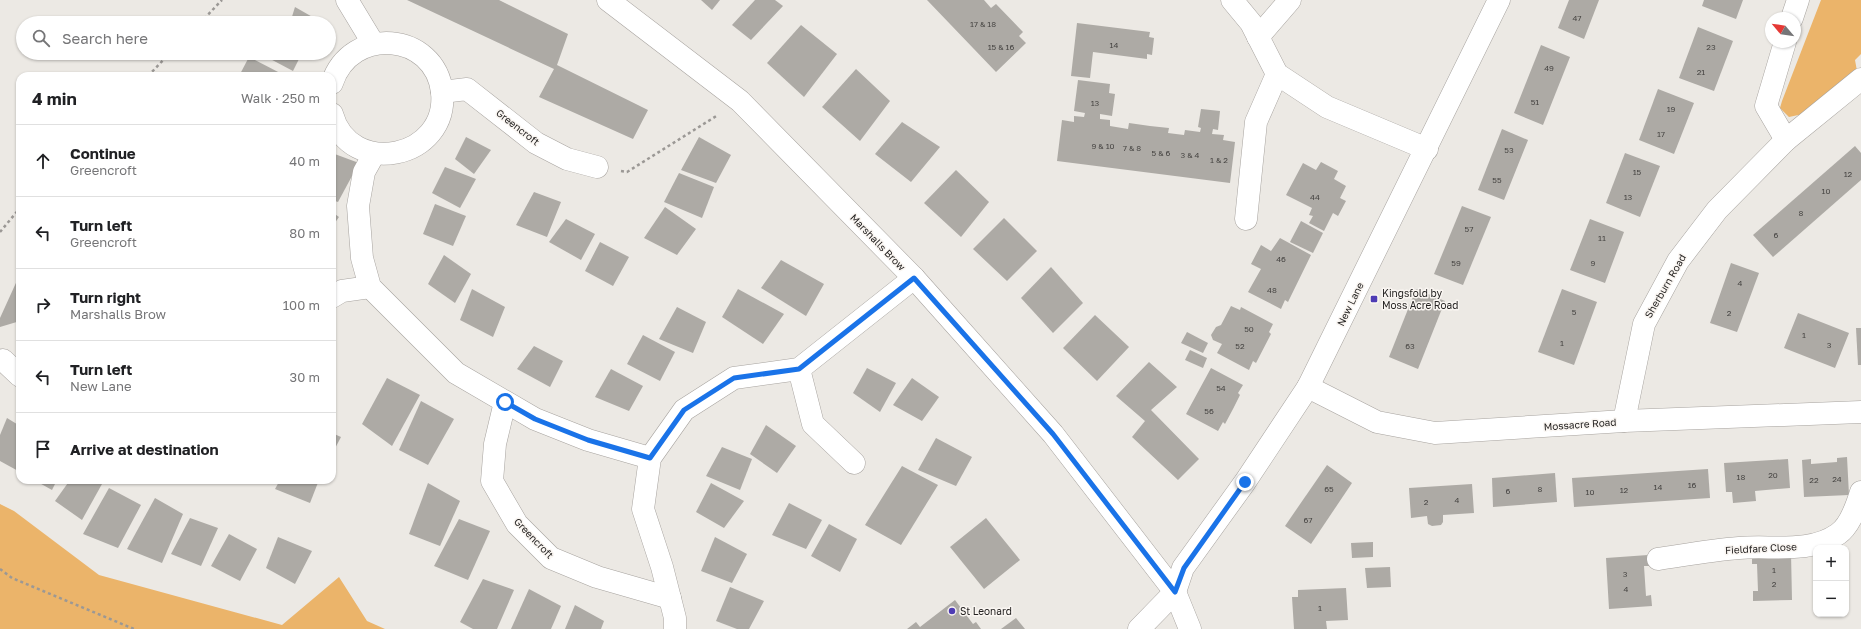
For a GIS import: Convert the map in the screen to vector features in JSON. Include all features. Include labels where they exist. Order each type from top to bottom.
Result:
[{"type":"street","points":[[347,0],[373,43]]},
{"type":"street","name":"Marshalls Brow","points":[[608,0],[740,102],[914,278],[1053,434],[1175,592],[1190,629]]},
{"type":"street","points":[[1232,0],[1251,23],[1277,74],[1327,107],[1427,149]]},
{"type":"street","points":[[1258,37],[1290,0]]},
{"type":"street","name":"New Lane","points":[[1175,592],[1184,568],[1245,482],[1308,388],[1427,149],[1499,0]]},
{"type":"street","points":[[1794,12],[1798,0]]},
{"type":"street","points":[[336,72],[345,59],[358,49],[373,43],[392,42],[410,48],[426,59],[436,74],[442,92],[441,110],[435,127],[424,140],[403,152],[392,155],[374,154],[358,148],[344,137],[336,125]]},
{"type":"street","points":[[1783,48],[1766,106],[1786,140]]},
{"type":"street","points":[[1246,219],[1256,122],[1277,74]]},
{"type":"street","name":"Sherburn Road","points":[[1624,422],[1644,324],[1678,261],[1717,210],[1786,140],[1861,79]]},
{"type":"street","name":"Greencroft","points":[[442,92],[468,88],[536,143],[567,159],[597,167]]},
{"type":"street","points":[[374,154],[364,172],[358,206],[362,258],[370,287],[456,373],[541,422],[588,440],[650,458]]},
{"type":"street","points":[[675,629],[675,618],[662,567],[643,509],[650,458],[684,410],[734,378],[799,369],[914,278]]},
{"type":"street","points":[[336,295],[342,291],[370,287]]},
{"type":"street","points":[[3,360],[16,372]]},
{"type":"street","points":[[799,369],[813,424],[854,463]]},
{"type":"street","name":"Mossacre Road","points":[[1308,388],[1377,422],[1435,433],[1624,422],[1861,412]]},
{"type":"street","name":"Greencroft","points":[[505,402],[495,444],[492,481],[517,524],[551,558],[597,577],[632,589],[670,598]]},
{"type":"street","name":"Fieldfare Close","points":[[1658,559],[1739,548],[1807,546],[1820,542],[1839,534],[1854,513],[1861,492]]},
{"type":"street","points":[[1139,629],[1175,592]]},
{"type":"path","points":[[207,16],[222,0]]},
{"type":"path","points":[[152,72],[163,60]]},
{"type":"path","points":[[597,167],[627,172],[740,102]]},
{"type":"path","points":[[0,232],[16,213]]},
{"type":"path","points":[[0,569],[12,578],[134,629]]},
{"type":"shaded area","points":[[1821,0],[1861,0],[1861,54],[1855,60],[1857,71],[1803,114],[1789,117],[1780,108]]},
{"type":"shaded area","points":[[0,504],[14,511],[99,575],[282,625],[339,577],[367,621],[385,629],[0,629]]},
{"type":"building","points":[[407,0],[499,0],[568,34],[557,65],[648,110],[633,139],[539,97],[554,69]]},
{"type":"building","points":[[701,0],[720,0],[712,10]]},
{"type":"building","points":[[755,0],[775,0],[783,6],[751,40],[732,25]]},
{"type":"building","points":[[927,0],[984,0],[991,8],[996,4],[1023,32],[1019,36],[1026,43],[996,72]]},
{"type":"building","points":[[1569,0],[1599,0],[1584,39],[1558,28]]},
{"type":"building","points":[[1704,0],[1743,0],[1736,19],[1702,6]]},
{"type":"building","points":[[295,7],[311,16],[292,16]]},
{"type":"building","points":[[1077,23],[1150,32],[1149,37],[1154,38],[1152,55],[1147,54],[1147,59],[1093,52],[1090,78],[1071,76]]},
{"type":"building","points":[[801,25],[837,54],[804,97],[767,63]]},
{"type":"building","points":[[1698,27],[1733,41],[1714,91],[1679,78]]},
{"type":"building","points":[[1541,45],[1570,57],[1543,125],[1514,113]]},
{"type":"building","points":[[247,60],[255,60],[278,72],[241,72]]},
{"type":"building","points":[[272,60],[298,60],[293,71]]},
{"type":"building","points":[[856,69],[890,101],[860,141],[822,107]]},
{"type":"building","points":[[1078,80],[1110,84],[1109,93],[1115,94],[1112,116],[1100,114],[1100,119],[1110,120],[1110,126],[1128,129],[1129,123],[1169,128],[1168,133],[1184,135],[1185,130],[1200,132],[1201,128],[1198,127],[1201,109],[1220,111],[1218,130],[1213,129],[1212,134],[1224,135],[1223,140],[1235,142],[1230,183],[1057,161],[1062,120],[1074,122],[1074,116],[1084,117],[1085,113],[1074,111]]},
{"type":"building","points":[[1658,89],[1694,103],[1674,154],[1639,140]]},
{"type":"building","points":[[902,122],[940,147],[911,182],[875,154]]},
{"type":"building","points":[[1502,129],[1528,140],[1504,200],[1478,190]]},
{"type":"building","points":[[466,137],[491,150],[474,174],[455,159]]},
{"type":"building","points":[[699,137],[731,155],[716,183],[681,170]]},
{"type":"building","points":[[1855,146],[1861,153],[1861,180],[1773,257],[1753,235]]},
{"type":"building","points":[[1625,153],[1660,166],[1640,217],[1606,203]]},
{"type":"building","points":[[336,154],[359,163],[338,202],[336,201]]},
{"type":"building","points":[[1321,162],[1338,171],[1334,179],[1346,186],[1340,198],[1346,201],[1338,216],[1333,213],[1324,231],[1309,223],[1313,216],[1309,215],[1312,208],[1286,195],[1303,163],[1316,170]]},
{"type":"building","points":[[445,167],[476,179],[460,208],[432,193]]},
{"type":"building","points":[[956,170],[989,202],[961,237],[924,203]]},
{"type":"building","points":[[679,173],[714,187],[702,218],[664,202]]},
{"type":"building","points":[[534,192],[561,202],[547,237],[516,225]]},
{"type":"building","points":[[435,204],[466,216],[453,246],[423,234]]},
{"type":"building","points":[[1462,206],[1491,217],[1463,285],[1434,274]]},
{"type":"building","points":[[665,207],[696,229],[677,255],[644,238]]},
{"type":"building","points":[[1004,218],[1037,251],[1007,281],[973,249]]},
{"type":"building","points":[[566,219],[595,234],[581,260],[549,242]]},
{"type":"building","points":[[1590,219],[1624,232],[1605,283],[1570,270]]},
{"type":"building","points":[[1301,221],[1323,233],[1313,253],[1290,242]]},
{"type":"building","points":[[1280,238],[1311,255],[1288,302],[1285,300],[1281,309],[1248,292],[1261,269],[1251,264],[1261,245],[1271,251]]},
{"type":"building","points":[[600,242],[629,257],[613,286],[585,271]]},
{"type":"building","points":[[444,255],[471,274],[455,303],[428,284]]},
{"type":"building","points":[[781,260],[824,284],[806,316],[761,288]]},
{"type":"building","points":[[1731,263],[1759,273],[1737,332],[1710,323]]},
{"type":"building","points":[[1051,267],[1083,303],[1053,333],[1021,298]]},
{"type":"building","points":[[16,283],[16,322],[0,327],[0,318]]},
{"type":"building","points":[[472,289],[505,307],[493,337],[460,320]]},
{"type":"building","points":[[738,289],[784,314],[763,344],[722,317]]},
{"type":"building","points":[[1416,289],[1445,301],[1418,369],[1389,357]]},
{"type":"building","points":[[1562,289],[1597,302],[1574,365],[1538,352]]},
{"type":"building","points":[[1231,306],[1240,310],[1241,307],[1273,324],[1269,332],[1271,334],[1256,363],[1253,361],[1249,370],[1217,353],[1222,344],[1213,340],[1211,335],[1216,327],[1221,325]]},
{"type":"building","points":[[677,307],[706,322],[693,353],[659,339]]},
{"type":"building","points":[[1798,313],[1849,333],[1835,368],[1784,348]]},
{"type":"building","points":[[1095,315],[1129,347],[1097,381],[1063,348]]},
{"type":"building","points":[[1856,328],[1861,328],[1861,365],[1858,365]]},
{"type":"building","points":[[1187,332],[1208,343],[1203,353],[1181,343]]},
{"type":"building","points":[[643,335],[675,352],[660,381],[627,364]]},
{"type":"building","points":[[534,346],[563,361],[550,387],[517,369]]},
{"type":"building","points":[[1190,350],[1207,358],[1203,368],[1185,360]]},
{"type":"building","points":[[1149,362],[1177,387],[1151,410],[1199,459],[1178,480],[1132,437],[1145,421],[1116,396]]},
{"type":"building","points":[[867,368],[896,383],[880,412],[853,393]]},
{"type":"building","points":[[1211,368],[1243,385],[1238,393],[1240,395],[1225,424],[1223,422],[1218,431],[1186,414]]},
{"type":"building","points":[[611,369],[643,386],[629,411],[595,397]]},
{"type":"building","points":[[387,378],[420,395],[392,446],[362,424]]},
{"type":"building","points":[[912,378],[939,397],[922,421],[893,405]]},
{"type":"building","points":[[421,401],[454,419],[428,465],[399,450]]},
{"type":"building","points":[[7,418],[16,424],[16,470],[0,461],[0,435]]},
{"type":"building","points":[[766,425],[796,446],[777,473],[750,454]]},
{"type":"building","points":[[336,435],[341,437],[336,446]]},
{"type":"building","points":[[936,438],[972,457],[956,486],[918,470]]},
{"type":"building","points":[[722,447],[752,459],[740,490],[706,476]]},
{"type":"building","points":[[1847,457],[1849,495],[1804,497],[1802,460],[1811,459],[1811,464],[1837,462],[1837,458]]},
{"type":"building","points":[[1788,459],[1790,488],[1755,491],[1756,501],[1733,503],[1732,492],[1726,492],[1724,463]]},
{"type":"building","points":[[1327,465],[1352,483],[1311,544],[1285,526]]},
{"type":"building","points":[[902,466],[938,485],[901,545],[865,525]]},
{"type":"building","points":[[1708,469],[1710,498],[1574,507],[1572,478]]},
{"type":"building","points":[[1555,473],[1557,502],[1493,507],[1492,478]]},
{"type":"building","points":[[428,483],[460,501],[440,546],[409,534]]},
{"type":"building","points":[[711,483],[744,501],[724,528],[696,512]]},
{"type":"building","points":[[41,484],[55,484],[52,490]]},
{"type":"building","points":[[67,484],[102,484],[82,520],[55,501]]},
{"type":"building","points":[[278,484],[317,484],[310,503],[275,489]]},
{"type":"building","points":[[1472,484],[1474,513],[1443,515],[1443,522],[1441,525],[1432,526],[1428,524],[1427,516],[1411,518],[1409,488]]},
{"type":"building","points":[[109,488],[141,505],[118,548],[83,534]]},
{"type":"building","points":[[155,498],[183,514],[162,563],[127,549]]},
{"type":"building","points":[[789,503],[822,520],[806,549],[772,535]]},
{"type":"building","points":[[190,518],[218,528],[201,566],[171,554]]},
{"type":"building","points":[[986,518],[1020,560],[984,589],[950,547]]},
{"type":"building","points":[[459,519],[490,531],[468,580],[434,566]]},
{"type":"building","points":[[829,524],[857,539],[840,572],[811,556]]},
{"type":"building","points":[[229,534],[257,549],[240,581],[211,566]]},
{"type":"building","points":[[278,537],[312,551],[295,584],[266,568]]},
{"type":"building","points":[[715,537],[747,554],[732,583],[701,571]]},
{"type":"building","points":[[1373,542],[1373,557],[1352,558],[1351,543]]},
{"type":"building","points":[[1791,553],[1792,600],[1753,601],[1753,591],[1758,591],[1757,564],[1752,564],[1752,554]]},
{"type":"building","points":[[1648,555],[1649,566],[1644,566],[1646,596],[1651,595],[1652,606],[1609,609],[1606,558]]},
{"type":"building","points":[[1390,567],[1391,587],[1367,588],[1365,568]]},
{"type":"building","points":[[483,579],[514,590],[497,629],[473,629],[460,622]]},
{"type":"building","points":[[730,587],[764,601],[749,629],[737,629],[716,621]]},
{"type":"building","points":[[1346,588],[1348,620],[1326,621],[1327,629],[1294,629],[1292,597],[1298,597],[1298,590]]},
{"type":"building","points":[[529,589],[561,606],[551,629],[511,629]]},
{"type":"building","name":"St Leonard","points":[[955,600],[973,624],[976,622],[981,629],[907,629],[916,622],[920,627]]},
{"type":"building","points":[[575,605],[604,621],[601,629],[565,629]]},
{"type":"building","name":"St Leonard","points":[[1016,618],[1025,629],[1001,629]]},
{"type":"place","name":"Kingsfold by Moss Acre Road","points":[[1374,299]]},
{"type":"place","name":"St Leonard","points":[[952,611]]},
{"type":"route","points":[[505,402],[535,419],[588,440],[650,458],[684,410],[734,378],[799,369],[914,278],[1053,434],[1175,592],[1184,568],[1245,482]]}]
